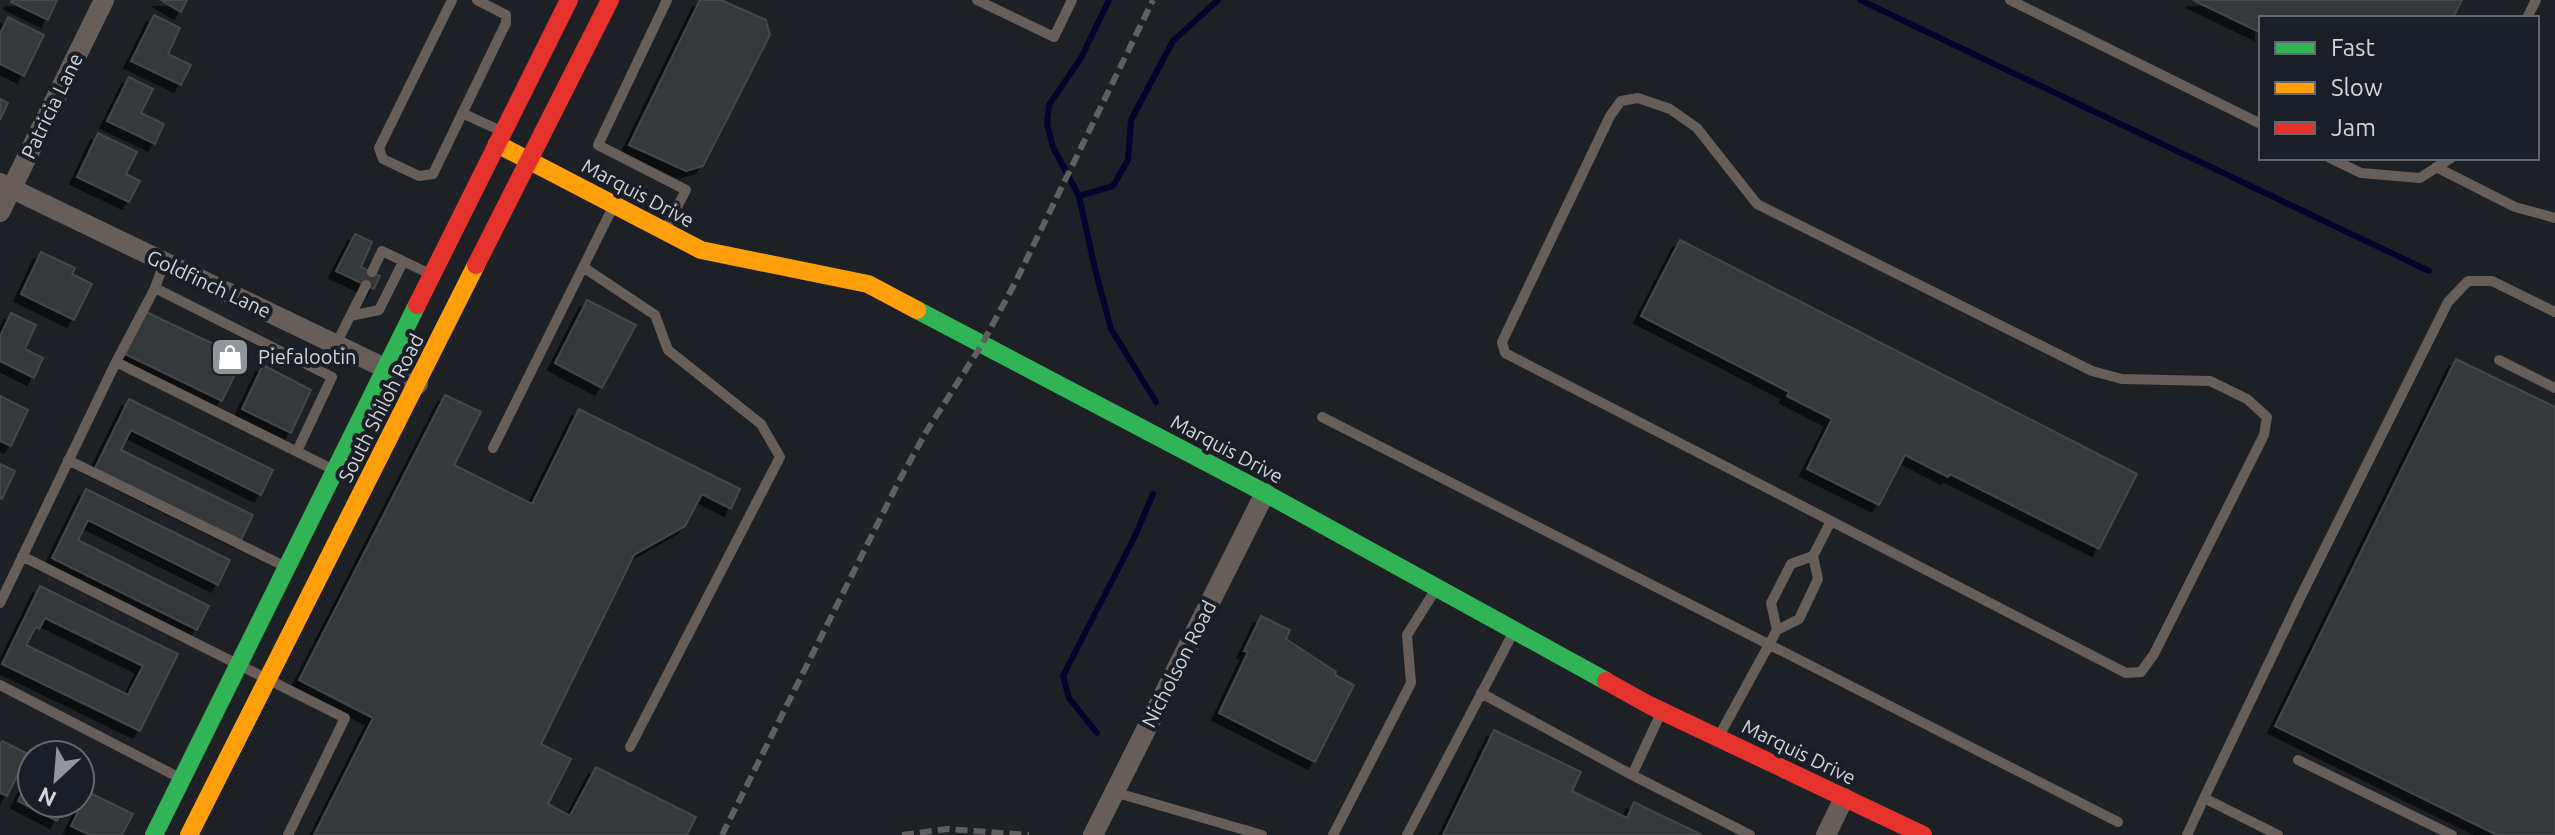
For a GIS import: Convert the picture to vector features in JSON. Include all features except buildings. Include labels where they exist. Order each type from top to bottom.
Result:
[{"type":"main road","name":"South Shiloh Road","points":[[154,835],[569,0]]},
{"type":"main road","name":"South Shiloh Road","points":[[189,835],[610,0]]},
{"type":"main road","name":"Marquis Drive","points":[[500,138],[529,160],[701,250],[868,284],[1265,493],[1662,711],[1923,835]]},
{"type":"street","name":"Patricia Lane","points":[[0,212],[6,186],[104,0]]},
{"type":"street","name":"Goldfinch Lane","points":[[6,186],[418,384]]},
{"type":"street","name":"Nicholson Road","points":[[1093,835],[1265,493]]},
{"type":"street","points":[[1826,835],[1844,798]]},
{"type":"lane","points":[[452,0],[379,148],[383,159],[419,176],[433,174],[506,23],[506,15],[477,0]]},
{"type":"lane","points":[[664,232],[686,190],[598,145],[667,0]]},
{"type":"lane","points":[[977,0],[1054,37],[1072,0]]},
{"type":"lane","points":[[2010,0],[2259,123]]},
{"type":"lane","points":[[1638,98],[1670,109],[1697,128],[1757,204],[2092,371],[2122,379],[2210,381],[2247,399],[2267,417],[2264,435],[2154,654],[2141,672],[2126,673],[1831,521],[1505,353],[1502,342],[1610,116],[1621,101],[1638,98]]},
{"type":"lane","points":[[462,113],[500,138]]},
{"type":"lane","points":[[2334,160],[2361,173],[2420,178],[2448,160]]},
{"type":"lane","points":[[2436,167],[2515,207],[2555,218]]},
{"type":"lane","points":[[493,448],[614,206]]},
{"type":"lane","points":[[372,272],[382,251],[432,275]]},
{"type":"lane","points":[[350,316],[379,310],[403,262]]},
{"type":"lane","points":[[0,603],[155,288],[164,263]]},
{"type":"lane","points":[[583,267],[655,315],[668,350],[761,424],[780,457],[630,747]]},
{"type":"lane","points":[[2187,835],[2293,612],[2448,302],[2468,281],[2492,281],[2555,312]]},
{"type":"lane","points":[[336,344],[366,285]]},
{"type":"lane","points":[[155,288],[332,377],[297,451]]},
{"type":"lane","points":[[2499,360],[2555,388]]},
{"type":"lane","points":[[116,362],[335,470]]},
{"type":"lane","points":[[1322,417],[2118,822]]},
{"type":"lane","points":[[68,460],[285,567]]},
{"type":"lane","points":[[1719,738],[1777,630],[1799,619],[1818,579],[1813,556],[1831,521]]},
{"type":"lane","points":[[22,556],[345,718],[288,835]]},
{"type":"lane","points":[[1777,630],[1771,603],[1791,564],[1813,556]]},
{"type":"lane","points":[[1333,835],[1411,683],[1407,635],[1437,586]]},
{"type":"lane","points":[[1407,835],[1515,629]]},
{"type":"lane","points":[[0,685],[182,779]]},
{"type":"lane","points":[[1481,693],[1750,835]]},
{"type":"lane","points":[[1632,775],[1662,711]]},
{"type":"lane","points":[[2298,760],[2452,835]]},
{"type":"lane","points":[[1114,792],[1262,835]]},
{"type":"lane","points":[[2204,798],[2278,835]]},
{"type":"waterway","points":[[1109,0],[1081,58],[1049,105],[1047,124],[1053,147],[1079,196],[1111,329],[1156,402]]},
{"type":"waterway","points":[[1079,196],[1113,186],[1128,160],[1131,120],[1173,41],[1218,0]]},
{"type":"waterway","points":[[1860,0],[2429,271]]},
{"type":"waterway","points":[[1097,733],[1069,698],[1063,676],[1136,534],[1153,494]]},
{"type":"railway","points":[[722,835],[899,481],[981,346],[1015,283],[1153,0]]},
{"type":"railway","points":[[902,835],[947,829],[1029,835]]},
{"type":"traffic: fast","points":[[154,835],[417,305]]},
{"type":"traffic: fast","points":[[917,310],[1265,493],[1606,681]]},
{"type":"traffic: slow","points":[[497,144],[701,250],[868,284],[917,310]]},
{"type":"traffic: slow","points":[[189,835],[476,265]]},
{"type":"traffic: jam","points":[[417,305],[569,0]]},
{"type":"traffic: jam","points":[[476,265],[610,0]]},
{"type":"traffic: jam","points":[[1606,681],[1649,705],[1923,835]]},
{"type":"place","name":"Piefalootin","points":[[230,357]]}]
